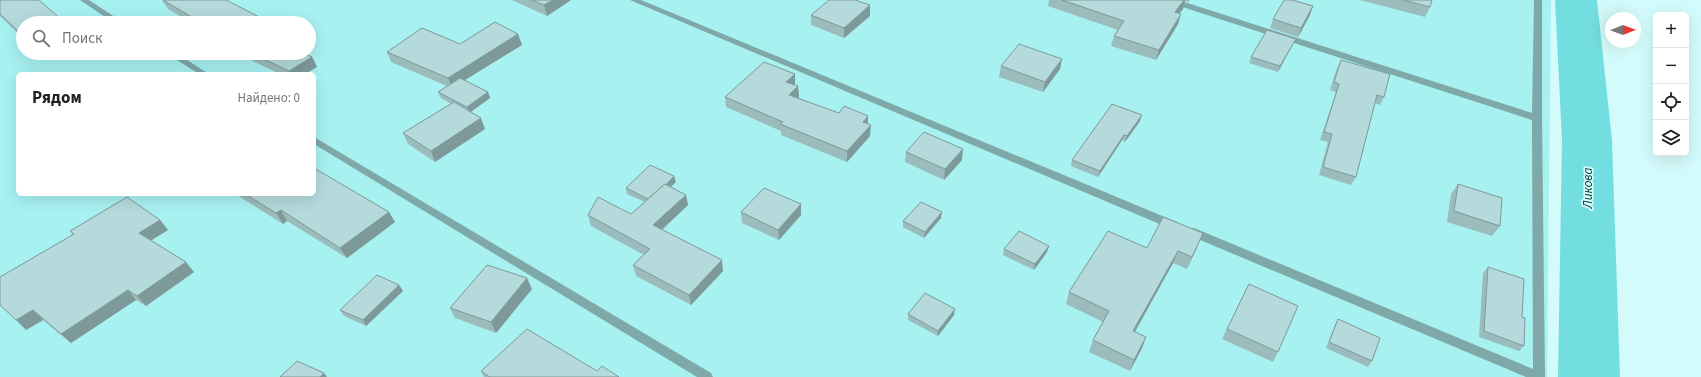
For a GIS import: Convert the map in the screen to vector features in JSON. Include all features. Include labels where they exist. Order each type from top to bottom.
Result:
[{"type":"street","points":[[84,0],[109,16]]},
{"type":"street","points":[[634,0],[1538,377],[1538,0]]},
{"type":"street","points":[[1170,0],[1537,118]]},
{"type":"street","points":[[182,60],[202,72]]},
{"type":"street","points":[[316,141],[707,377]]},
{"type":"shaded area","points":[[0,0],[1551,0],[1547,377],[0,377]]},
{"type":"building","points":[[39,0],[57,16],[16,16],[16,29],[0,14],[0,1]]},
{"type":"building","points":[[163,0],[226,0],[257,16],[190,16]]},
{"type":"building","points":[[532,0],[553,0],[544,5]]},
{"type":"building","points":[[829,0],[855,0],[870,5],[844,28],[811,15]]},
{"type":"building","points":[[1062,0],[1184,0],[1175,12],[1181,14],[1159,50],[1114,36],[1124,21]]},
{"type":"building","points":[[1284,0],[1292,0],[1313,6],[1301,28],[1273,19]]},
{"type":"building","points":[[1403,0],[1432,0],[1430,7]]},
{"type":"building","points":[[495,22],[518,34],[448,78],[387,52],[422,28],[460,44]]},
{"type":"building","points":[[1267,30],[1296,39],[1280,66],[1251,57]]},
{"type":"building","points":[[1019,44],[1062,59],[1045,82],[1001,66]]},
{"type":"building","points":[[266,60],[307,60],[289,71]]},
{"type":"building","points":[[1341,60],[1390,74],[1384,97],[1377,95],[1356,177],[1323,167],[1332,134],[1324,132],[1339,84],[1334,82]]},
{"type":"building","points":[[764,62],[795,74],[786,82],[798,86],[789,95],[839,113],[844,106],[868,116],[863,122],[871,125],[847,151],[780,124],[783,122],[725,97]]},
{"type":"building","points":[[460,78],[488,92],[467,107],[438,92]]},
{"type":"building","points":[[454,102],[481,118],[431,151],[403,133]]},
{"type":"building","points":[[1112,104],[1142,115],[1127,136],[1124,135],[1100,171],[1072,160]]},
{"type":"building","points":[[924,132],[963,149],[945,169],[906,152]]},
{"type":"building","points":[[650,165],[674,176],[666,185],[665,184],[648,199],[626,188]]},
{"type":"building","points":[[316,169],[389,212],[340,248],[281,210],[276,213],[248,196],[316,196]]},
{"type":"building","points":[[665,184],[686,195],[653,225],[722,260],[689,295],[633,265],[650,249],[588,215],[598,197],[631,214]]},
{"type":"building","points":[[1458,184],[1502,198],[1500,226],[1454,211]]},
{"type":"building","points":[[764,188],[801,204],[778,230],[741,212]]},
{"type":"building","points":[[127,197],[160,220],[139,233],[186,262],[137,296],[128,290],[61,334],[33,310],[16,320],[0,305],[0,277],[74,234],[70,231]]},
{"type":"building","points":[[921,202],[942,212],[925,232],[903,221]]},
{"type":"building","points":[[1163,217],[1203,233],[1192,257],[1178,251],[1133,331],[1146,337],[1134,360],[1093,340],[1109,311],[1069,292],[1108,231],[1147,248]]},
{"type":"building","points":[[1019,231],[1049,246],[1035,264],[1004,249]]},
{"type":"building","points":[[487,265],[527,278],[491,322],[450,308]]},
{"type":"building","points":[[1488,267],[1524,279],[1522,317],[1525,318],[1524,346],[1484,331]]},
{"type":"building","points":[[377,275],[399,285],[363,320],[340,310]]},
{"type":"building","points":[[1249,284],[1298,306],[1278,352],[1227,329]]},
{"type":"building","points":[[925,293],[955,309],[938,331],[908,314]]},
{"type":"building","points":[[1338,319],[1380,338],[1372,361],[1329,342]]},
{"type":"building","points":[[527,329],[597,371],[602,366],[619,377],[490,377],[481,371]]},
{"type":"building","points":[[297,361],[324,373],[320,377],[280,377]]},
{"type":"waterway","name":"Ликова","points":[[1576,0],[1587,140],[1589,377]]}]
